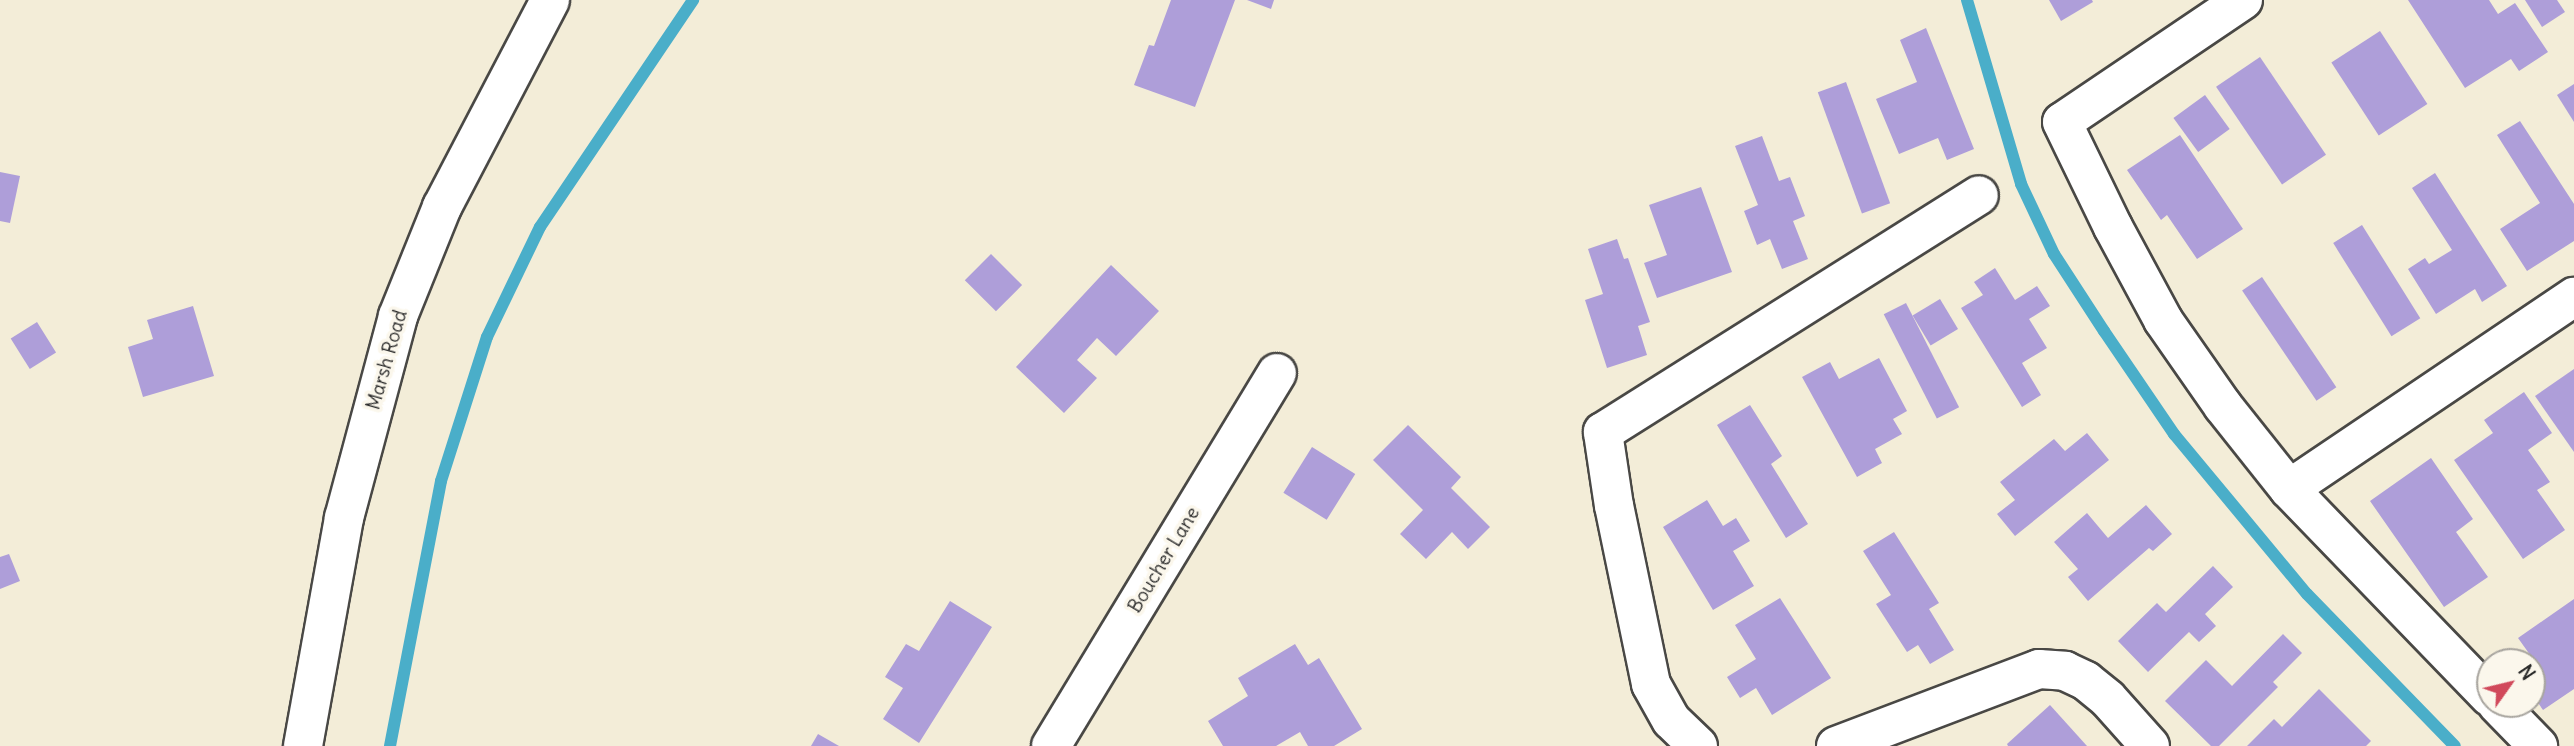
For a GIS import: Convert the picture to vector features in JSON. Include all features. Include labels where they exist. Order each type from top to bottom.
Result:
[{"type":"street","name":"Marsh Road","points":[[303,746],[344,518],[398,316],[442,207],[550,0]]},
{"type":"street","points":[[2243,0],[2062,122],[2113,227],[2164,320],[2224,406],[2288,489],[2476,683]]},
{"type":"street","points":[[1698,746],[1671,720],[1651,684],[1614,506],[1603,432],[1979,195]]},
{"type":"street","points":[[2288,489],[2574,297]]},
{"type":"street","name":"Boucher Lane","points":[[1051,746],[1277,373]]},
{"type":"street","points":[[1836,746],[2039,669],[2065,671],[2085,681],[2108,699],[2150,746]]},
{"type":"street","points":[[2511,718],[2538,746]]},
{"type":"building","points":[[1171,0],[1235,0],[1195,107],[1134,85],[1149,45],[1154,46]]},
{"type":"building","points":[[1247,0],[1274,0],[1271,9]]},
{"type":"building","points":[[2049,0],[2092,0],[2093,2],[2061,21]]},
{"type":"building","points":[[2408,0],[2489,0],[2498,14],[2515,3],[2548,52],[2519,71],[2511,59],[2465,88]]},
{"type":"building","points":[[2525,0],[2557,0],[2565,12],[2542,27]]},
{"type":"building","points":[[1926,28],[1974,149],[1947,160],[1938,138],[1899,154],[1876,99],[1917,82],[1900,40]]},
{"type":"building","points":[[2380,31],[2427,104],[2379,136],[2331,63]]},
{"type":"building","points":[[2260,57],[2326,155],[2282,184],[2216,87]]},
{"type":"building","points":[[1846,82],[1890,203],[1862,213],[1818,92]]},
{"type":"building","points":[[2574,84],[2574,122],[2557,95]]},
{"type":"building","points":[[2205,95],[2230,129],[2198,152],[2173,118]]},
{"type":"building","points":[[2520,121],[2574,204],[2574,241],[2527,271],[2500,229],[2540,203],[2497,135]]},
{"type":"building","points":[[2180,135],[2243,229],[2197,259],[2167,215],[2161,220],[2127,170]]},
{"type":"building","points":[[1762,136],[1779,181],[1790,177],[1805,216],[1793,221],[1808,259],[1782,269],[1770,239],[1757,245],[1744,211],[1758,205],[1735,146]]},
{"type":"building","points":[[0,172],[20,176],[10,223],[0,221]]},
{"type":"building","points":[[2435,173],[2507,286],[2482,302],[2475,289],[2436,314],[2408,269],[2425,258],[2429,264],[2452,250],[2412,188]]},
{"type":"building","points":[[1701,187],[1732,272],[1657,298],[1644,263],[1667,255],[1649,205]]},
{"type":"building","points":[[2362,225],[2420,318],[2391,336],[2333,243]]},
{"type":"building","points":[[1617,239],[1624,259],[1628,258],[1650,322],[1638,326],[1647,355],[1607,368],[1585,300],[1603,294],[1588,249]]},
{"type":"building","points":[[991,254],[1022,285],[996,311],[965,280]]},
{"type":"building","points":[[1111,265],[1159,311],[1116,356],[1097,338],[1077,360],[1097,378],[1064,413],[1016,367]]},
{"type":"building","points":[[1995,268],[2015,300],[2037,286],[2050,306],[2029,319],[2047,348],[2022,363],[2041,395],[2022,407],[1961,308],[1983,295],[1974,282]]},
{"type":"building","points":[[2262,277],[2336,387],[2316,401],[2242,290]]},
{"type":"building","points":[[1940,299],[1958,329],[1931,345],[1913,315]]},
{"type":"building","points":[[1906,303],[1959,407],[1937,419],[1884,314]]},
{"type":"building","points":[[193,306],[214,376],[143,397],[128,347],[153,339],[147,320]]},
{"type":"building","points":[[37,322],[56,353],[30,369],[11,338]]},
{"type":"building","points":[[1879,358],[1907,411],[1893,419],[1902,434],[1875,449],[1882,463],[1857,477],[1802,377],[1830,362],[1839,379]]},
{"type":"building","points":[[2574,369],[2574,452],[2535,396]]},
{"type":"building","points":[[2524,392],[2552,433],[2528,450],[2550,482],[2537,490],[2565,530],[2523,559],[2454,460],[2493,433],[2484,420]]},
{"type":"building","points":[[1750,405],[1782,456],[1771,464],[1808,524],[1786,538],[1717,425]]},
{"type":"building","points":[[1408,425],[1461,477],[1451,488],[1490,527],[1468,549],[1452,532],[1426,559],[1400,534],[1423,510],[1373,460]]},
{"type":"building","points":[[2087,433],[2109,460],[2015,536],[1997,514],[2015,500],[2000,482],[2054,439],[2065,451]]},
{"type":"building","points":[[1312,447],[1355,474],[1327,520],[1283,493]]},
{"type":"building","points":[[2431,458],[2473,519],[2456,532],[2488,577],[2444,607],[2370,501]]},
{"type":"building","points":[[1707,500],[1723,526],[1736,518],[1750,541],[1733,551],[1754,586],[1713,610],[1663,527]]},
{"type":"building","points":[[2146,505],[2172,534],[2153,551],[2149,548],[2088,601],[2068,577],[2078,569],[2054,542],[2087,513],[2108,538]]},
{"type":"building","points":[[1894,532],[1939,603],[1929,609],[1954,650],[1930,664],[1918,645],[1907,652],[1876,604],[1891,595],[1863,551]]},
{"type":"building","points":[[9,554],[20,581],[0,589],[0,557]]},
{"type":"building","points":[[2213,566],[2233,587],[2205,614],[2216,626],[2199,642],[2189,632],[2148,672],[2118,641],[2157,603],[2166,612]]},
{"type":"building","points":[[1780,598],[1831,678],[1772,715],[1756,688],[1740,698],[1727,677],[1756,659],[1735,625]]},
{"type":"building","points":[[2574,599],[2574,689],[2546,708],[2546,648],[2525,648],[2518,638]]},
{"type":"building","points":[[950,601],[992,627],[919,743],[883,719],[903,688],[885,677],[906,644],[919,651]]},
{"type":"building","points":[[2283,634],[2302,653],[2273,682],[2278,687],[2219,746],[2211,746],[2165,701],[2206,660],[2232,686]]},
{"type":"building","points":[[1295,644],[1308,665],[1319,658],[1362,729],[1334,746],[1308,746],[1300,732],[1276,746],[1223,746],[1208,721],[1248,696],[1238,678]]},
{"type":"building","points":[[2319,689],[2371,741],[2366,746],[2247,746],[2274,719],[2282,727]]},
{"type":"building","points":[[2050,705],[2087,746],[2008,746],[2007,744]]},
{"type":"building","points":[[818,734],[839,746],[811,746]]},
{"type":"waterway","points":[[390,746],[441,481],[487,337],[540,227],[693,0]]},
{"type":"waterway","points":[[1967,0],[2021,184],[2054,254],[2104,331],[2174,434],[2307,594],[2455,746]]}]
